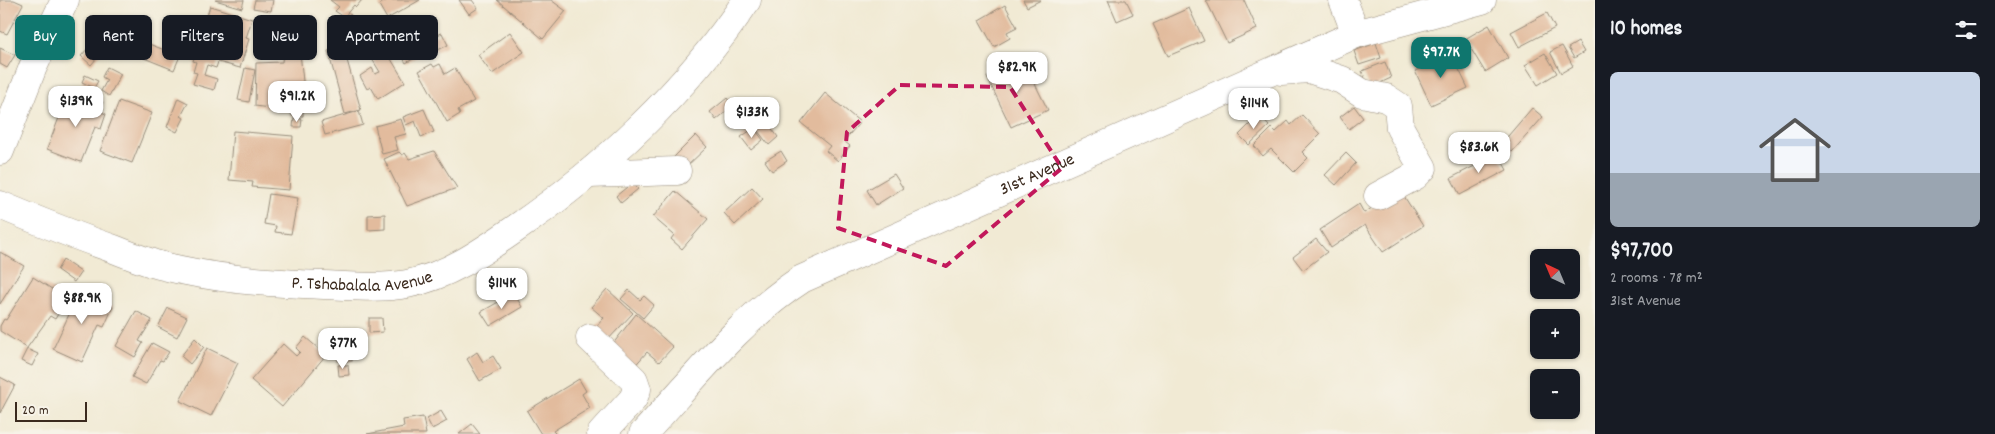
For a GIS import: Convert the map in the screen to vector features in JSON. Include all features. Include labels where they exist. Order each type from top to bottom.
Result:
[{"type":"street","points":[[0,151],[33,67],[64,0]]},
{"type":"street","name":"P. Tshabalala Avenue","points":[[0,205],[65,232],[157,265],[193,273],[235,280],[279,283],[378,286],[407,284],[435,276],[461,264],[556,201],[589,174],[634,133],[685,78],[732,24],[747,0]]},
{"type":"street","points":[[1343,0],[1356,34]]},
{"type":"street","name":"31st Avenue","points":[[643,434],[742,328],[781,293],[802,279],[1356,34],[1482,0]]},
{"type":"street","points":[[1272,72],[1309,69],[1342,80],[1362,93],[1386,98],[1398,106],[1400,128],[1423,168],[1415,176],[1378,196]]},
{"type":"street","points":[[589,174],[677,172]]},
{"type":"street","points":[[590,338],[634,380],[637,389],[632,399],[601,434]]},
{"type":"highlighted area","points":[[900,85],[1010,87],[1062,168],[946,266],[838,228],[847,132]]},
{"type":"building","points":[[0,0],[14,0],[23,4],[17,15],[15,15],[15,19],[7,34],[0,31]]},
{"type":"building","points":[[215,0],[244,0],[242,8]]},
{"type":"building","points":[[255,0],[273,0],[271,11],[253,8]]},
{"type":"building","points":[[330,0],[362,0],[356,7],[354,5],[346,15],[341,15],[335,11],[339,7]]},
{"type":"building","points":[[387,0],[420,0],[394,15],[385,15],[379,5]]},
{"type":"building","points":[[459,0],[472,0],[478,8],[469,14]]},
{"type":"building","points":[[497,0],[551,0],[566,11],[543,39]]},
{"type":"building","points":[[1023,0],[1041,0],[1027,7]]},
{"type":"building","points":[[1108,0],[1126,0],[1133,14],[1117,21]]},
{"type":"building","points":[[1206,0],[1244,0],[1257,29],[1227,43]]},
{"type":"building","points":[[1005,5],[1017,27],[1007,32],[1010,38],[994,47],[979,20]]},
{"type":"building","points":[[210,6],[239,15],[207,15]]},
{"type":"building","points":[[1189,8],[1204,41],[1168,56],[1153,24]]},
{"type":"building","points":[[1547,13],[1555,28],[1519,47],[1511,32]]},
{"type":"building","points":[[243,16],[252,19],[246,38],[249,39],[243,58]]},
{"type":"building","points":[[1489,25],[1508,58],[1485,72],[1465,39]]},
{"type":"building","points":[[510,32],[524,52],[492,74],[478,55]]},
{"type":"building","points":[[442,33],[448,45],[438,50],[438,35]]},
{"type":"building","points":[[1578,42],[1584,52],[1574,58],[1568,48]]},
{"type":"building","points":[[1376,43],[1381,58],[1359,65],[1354,51]]},
{"type":"building","points":[[152,45],[162,49],[162,60],[178,60],[174,70],[149,60],[152,60]]},
{"type":"building","points":[[1562,46],[1573,66],[1561,73],[1550,52]]},
{"type":"building","points":[[0,48],[15,55],[7,68],[0,64]]},
{"type":"building","points":[[85,51],[85,60],[81,56]]},
{"type":"building","points":[[1451,53],[1468,88],[1431,105],[1415,71]]},
{"type":"building","points":[[1545,53],[1557,73],[1538,85],[1525,65]]},
{"type":"building","points":[[85,60],[95,60],[91,65]]},
{"type":"building","points":[[242,60],[240,68],[218,62],[216,68],[207,65],[204,75],[217,79],[214,90],[193,84],[197,73],[193,72],[196,62],[193,61]]},
{"type":"building","points":[[282,60],[301,60],[303,116],[292,116],[291,83],[289,83],[287,101],[270,101],[269,108],[255,106],[256,63],[282,62]]},
{"type":"building","points":[[330,60],[347,60],[361,110],[345,114]]},
{"type":"building","points":[[373,60],[392,60],[405,82],[378,99],[371,87],[367,89],[360,76],[372,68],[375,74],[380,72]]},
{"type":"building","points":[[1023,60],[1048,110],[1011,127],[987,77]]},
{"type":"building","points":[[1385,62],[1391,78],[1369,88],[1362,71]]},
{"type":"building","points":[[432,64],[434,67],[440,64],[445,74],[455,68],[474,101],[458,110],[460,114],[447,122],[419,71]]},
{"type":"building","points":[[107,67],[121,74],[109,96],[101,91],[107,80],[102,77]]},
{"type":"building","points":[[245,68],[255,70],[249,102],[238,100]]},
{"type":"building","points":[[85,75],[98,81],[94,88],[82,82]]},
{"type":"building","points":[[825,93],[860,122],[844,141],[850,146],[838,161],[826,151],[830,146],[801,123]]},
{"type":"building","points":[[67,97],[89,106],[92,98],[103,102],[99,111],[106,114],[101,129],[95,127],[81,162],[47,149]]},
{"type":"building","points":[[178,98],[188,103],[181,116],[184,118],[177,132],[167,127]]},
{"type":"building","points":[[727,98],[733,106],[716,120],[710,112]]},
{"type":"building","points":[[119,101],[152,113],[132,163],[100,151]]},
{"type":"building","points":[[1354,106],[1363,118],[1349,129],[1340,117]]},
{"type":"building","points":[[1532,108],[1543,117],[1512,152],[1502,143]]},
{"type":"building","points":[[424,109],[434,132],[421,137],[415,121],[406,125],[403,117]]},
{"type":"building","points":[[359,111],[363,125],[325,135],[321,122]]},
{"type":"building","points":[[1259,115],[1269,126],[1249,145],[1239,135]]},
{"type":"building","points":[[1302,115],[1320,134],[1302,152],[1308,158],[1294,172],[1271,149],[1263,156],[1254,146],[1272,128],[1276,132],[1288,121],[1291,125]]},
{"type":"building","points":[[294,118],[302,119],[301,127],[293,127]]},
{"type":"building","points":[[401,119],[406,134],[394,137],[398,150],[382,154],[375,126]]},
{"type":"building","points":[[767,122],[778,137],[769,145],[757,130]]},
{"type":"building","points":[[754,128],[763,140],[751,150],[741,137]]},
{"type":"building","points":[[233,131],[293,136],[289,190],[252,187],[253,182],[229,180]]},
{"type":"building","points":[[696,135],[707,147],[685,168],[674,157]]},
{"type":"building","points":[[434,151],[457,188],[407,206],[384,159],[399,152],[402,155],[405,153],[409,159]]},
{"type":"building","points":[[781,151],[787,161],[772,171],[765,161]]},
{"type":"building","points":[[1346,153],[1356,163],[1336,185],[1325,175]]},
{"type":"building","points":[[1498,154],[1507,170],[1460,195],[1451,178]]},
{"type":"building","points":[[894,174],[903,188],[876,205],[867,190]]},
{"type":"building","points":[[632,183],[638,189],[621,203],[616,196]]},
{"type":"building","points":[[752,187],[763,199],[735,225],[724,213]]},
{"type":"building","points":[[1400,190],[1423,226],[1383,252],[1365,225],[1331,248],[1320,230],[1359,204],[1364,213]]},
{"type":"building","points":[[675,191],[708,219],[682,249],[671,239],[674,235],[653,217]]},
{"type":"building","points":[[269,194],[298,198],[291,234],[275,232],[276,226],[264,224]]},
{"type":"building","points":[[385,214],[385,229],[368,230],[368,215]]},
{"type":"building","points":[[1316,239],[1327,252],[1303,270],[1293,257]]},
{"type":"building","points":[[0,252],[24,266],[0,304]]},
{"type":"building","points":[[63,260],[81,272],[74,282],[57,270]]},
{"type":"building","points":[[33,277],[63,296],[59,304],[63,306],[55,319],[50,316],[27,348],[0,331],[0,326],[4,319],[6,320]]},
{"type":"building","points":[[87,289],[100,296],[98,300],[113,307],[104,327],[99,325],[82,362],[53,349],[79,293],[84,295]]},
{"type":"building","points":[[607,289],[633,313],[604,344],[591,332],[604,318],[591,307]]},
{"type":"building","points":[[629,290],[640,300],[644,296],[654,305],[643,318],[621,299]]},
{"type":"building","points":[[514,293],[522,307],[490,326],[481,312]]},
{"type":"building","points":[[168,308],[187,317],[177,337],[158,327]]},
{"type":"building","points":[[136,311],[152,320],[139,341],[143,343],[135,357],[116,346]]},
{"type":"building","points":[[636,314],[673,347],[659,362],[647,352],[631,370],[609,349]]},
{"type":"building","points":[[369,318],[382,318],[383,332],[369,333]]},
{"type":"building","points":[[338,334],[352,334],[352,361],[338,361]]},
{"type":"building","points":[[305,337],[326,355],[282,407],[251,380],[283,344],[296,356],[300,352],[296,348]]},
{"type":"building","points":[[195,338],[204,347],[190,364],[181,356]]},
{"type":"building","points":[[152,343],[169,352],[163,361],[160,360],[146,384],[132,377]]},
{"type":"building","points":[[207,348],[238,363],[211,416],[180,401]]},
{"type":"building","points":[[27,349],[38,354],[32,366],[21,361]]},
{"type":"building","points":[[477,352],[483,362],[493,356],[501,369],[480,381],[467,359]]},
{"type":"building","points":[[338,365],[348,365],[349,375],[339,376]]},
{"type":"building","points":[[0,377],[15,385],[0,413]]},
{"type":"building","points":[[579,379],[586,391],[582,394],[590,408],[553,431],[556,434],[541,434],[527,411]]},
{"type":"building","points":[[441,411],[447,421],[432,429],[427,419]]},
{"type":"building","points":[[423,417],[426,434],[367,434],[404,427],[403,420]]},
{"type":"building","points":[[472,424],[480,434],[459,434]]}]
